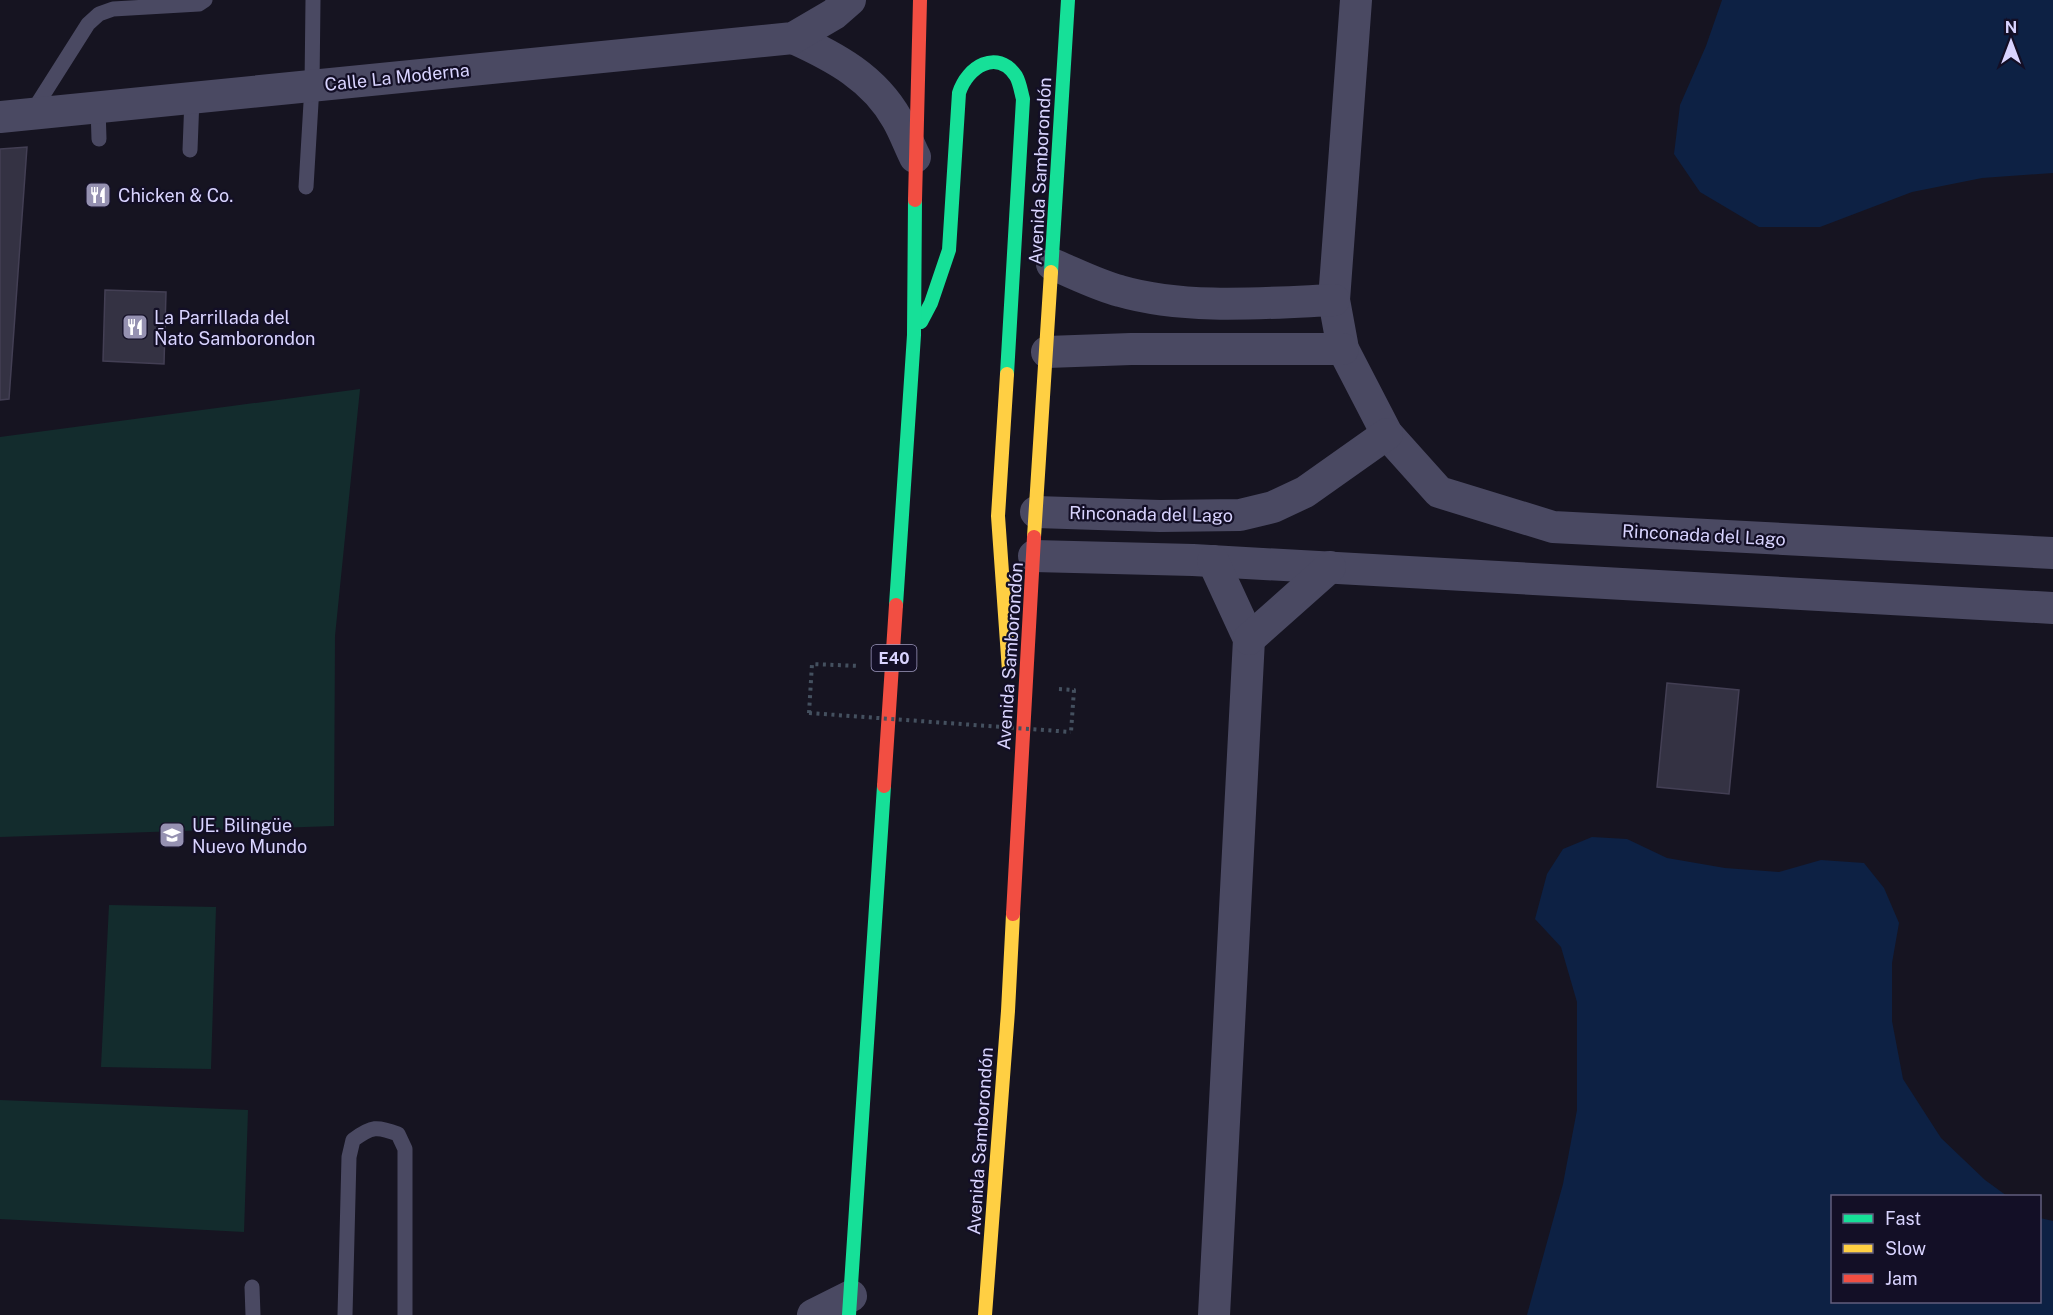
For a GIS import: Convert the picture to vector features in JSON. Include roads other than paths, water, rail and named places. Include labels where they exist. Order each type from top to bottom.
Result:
[{"type":"highway","name":"E40","points":[[850,1305],[914,335],[915,157],[920,0]]},
{"type":"highway","name":"Avenida Samborondón","points":[[985,1315],[1008,1011],[1068,0]]},
{"type":"highway","points":[[914,335],[931,303],[949,250],[959,93],[964,77],[975,66],[993,62],[1008,67],[1018,77],[1023,99],[999,516],[1018,816]]},
{"type":"street","name":"Calle La Moderna","points":[[0,117],[794,38],[834,14],[850,0]]},
{"type":"street","name":"Rinconada del Lago","points":[[1356,0],[1334,300],[1343,349],[1387,434],[1439,492],[1553,527],[2053,553]]},
{"type":"street","points":[[794,38],[834,57],[868,83],[896,117],[915,157]]},
{"type":"street","points":[[1052,264],[1120,291],[1172,302],[1278,303],[1334,300]]},
{"type":"street","points":[[1157,299],[1158,349]]},
{"type":"street","points":[[1047,352],[1158,349],[1343,349]]},
{"type":"street","name":"Rinconada del Lago","points":[[1036,512],[1240,515],[1273,507],[1305,492],[1387,434]]},
{"type":"street","points":[[1034,556],[1213,561],[2053,608]]},
{"type":"street","points":[[1213,561],[1249,639],[1214,1315]]},
{"type":"street","points":[[1249,639],[1330,567]]},
{"type":"street","points":[[813,1315],[850,1305]]},
{"type":"lane","points":[[31,114],[88,24],[99,14],[113,9],[199,4],[205,0]]},
{"type":"lane","points":[[306,187],[312,86],[313,0]]},
{"type":"lane","points":[[190,150],[192,98]]},
{"type":"lane","points":[[98,108],[99,139]]},
{"type":"lane","points":[[345,1315],[349,1158],[353,1140],[367,1129],[381,1128],[399,1134],[405,1149],[405,1315]]},
{"type":"lane","points":[[252,1287],[252,1315]]},
{"type":"water","points":[[1722,0],[2053,0],[2053,173],[1982,178],[1912,192],[1820,227],[1759,227],[1700,192],[1674,154],[1680,105],[1706,46]]},
{"type":"water","points":[[1592,837],[1627,839],[1667,858],[1725,868],[1779,872],[1821,860],[1864,863],[1884,888],[1899,923],[1892,963],[1892,1021],[1903,1079],[1941,1138],[1985,1180],[2006,1195],[1831,1195],[1831,1303],[2041,1303],[2041,1218],[2053,1221],[2053,1315],[1527,1315],[1563,1184],[1577,1110],[1577,1002],[1561,947],[1535,919],[1547,874],[1563,849]]},
{"type":"place","name":"Chicken & Co.","points":[[98,195]]},
{"type":"place","name":"La Parrillada del Ñato Samborondon","points":[[135,327]]},
{"type":"place","name":"UE. Bilingüe Nuevo Mundo","points":[[172,835]]}]
